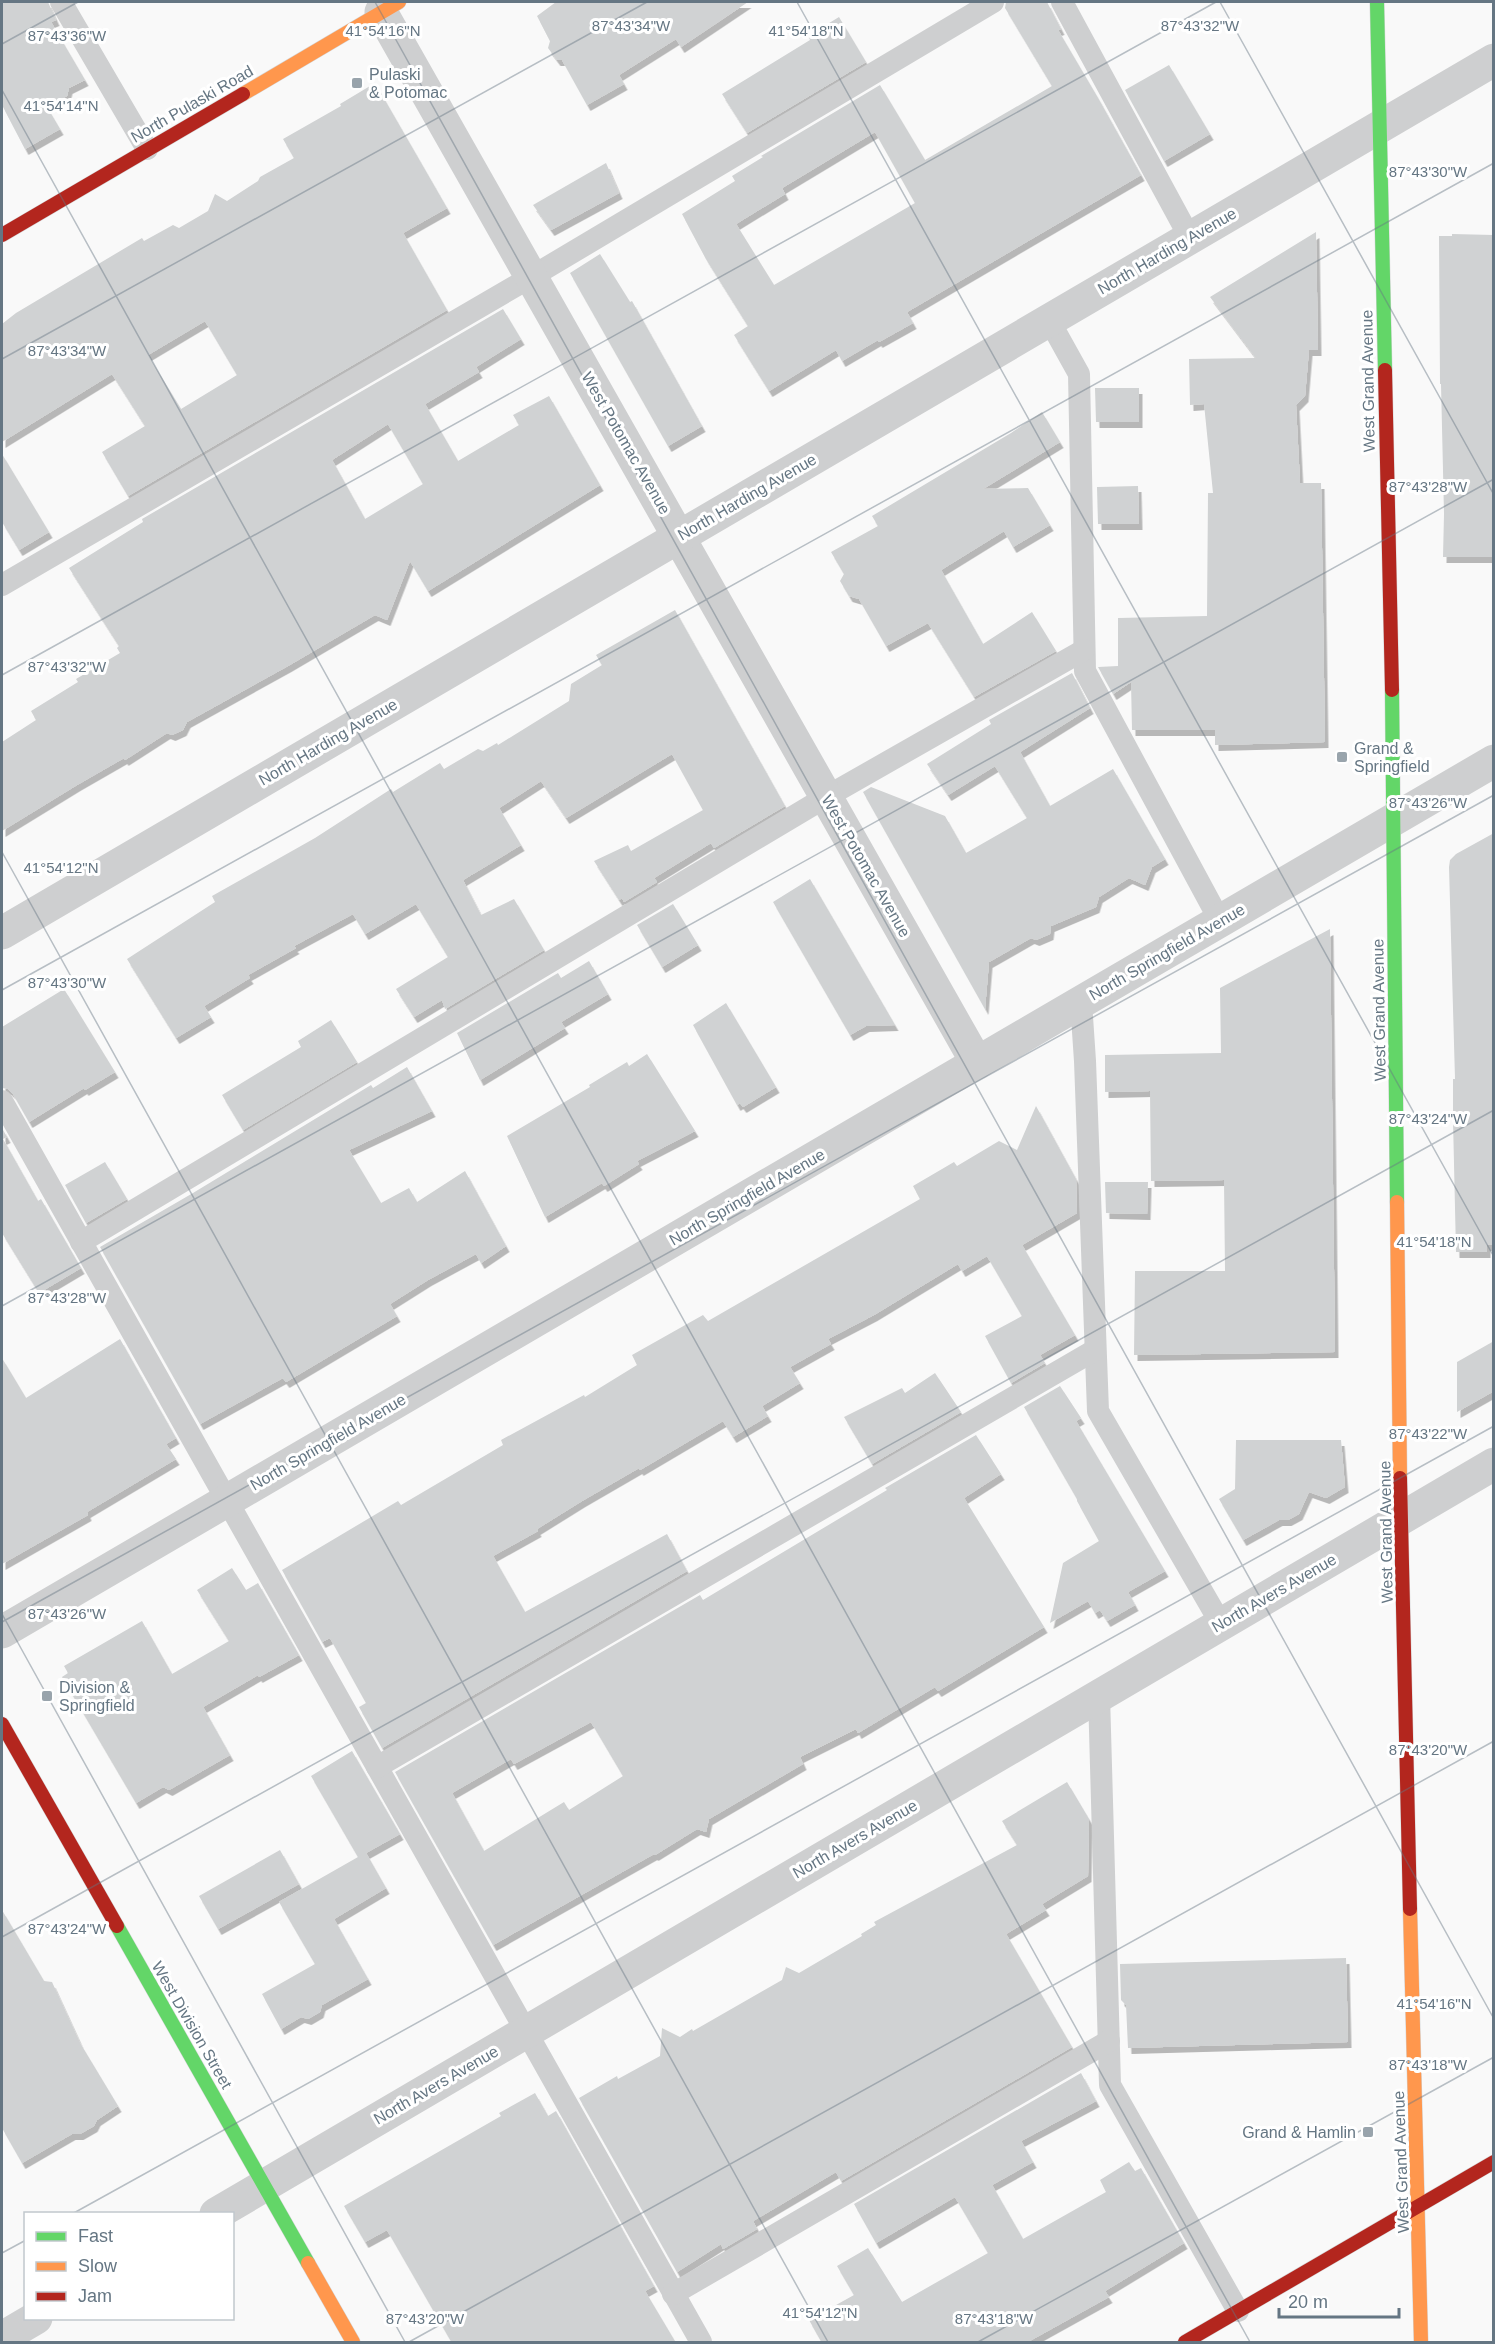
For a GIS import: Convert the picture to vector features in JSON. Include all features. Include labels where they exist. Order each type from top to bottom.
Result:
[{"type":"main road","name":"West Grand Avenue","points":[[1377,2],[1392,821],[1400,1519],[1421,2343]]},
{"type":"main road","name":"North Pulaski Road","points":[[2,235],[390,7]]},
{"type":"main road","name":"West Division Street","points":[[2,1724],[353,2343]]},
{"type":"main road","points":[[1185,2343],[1494,2162]]},
{"type":"street","name":"West Potomac Avenue","points":[[390,7],[531,277],[977,1063]]},
{"type":"street","name":"North Harding Avenue","points":[[2,933],[1494,60]]},
{"type":"street","name":"North Springfield Avenue","points":[[2,1632],[1494,761]]},
{"type":"street","name":"North Avers Avenue","points":[[219,2212],[1494,1464]]},
{"type":"street","points":[[3,2339],[34,2320]]},
{"type":"lane","points":[[61,2],[147,149]]},
{"type":"lane","points":[[2,585],[531,277],[993,2]]},
{"type":"lane","points":[[1062,2],[1190,238]]},
{"type":"lane","points":[[1049,320],[1079,374],[1085,671],[1220,921]]},
{"type":"lane","points":[[81,1242],[826,797],[1084,650]]},
{"type":"lane","points":[[1081,1002],[1098,1411],[1221,1624]]},
{"type":"lane","points":[[2,1101],[701,2343]]},
{"type":"lane","points":[[377,1767],[1095,1350]]},
{"type":"lane","points":[[1099,1695],[1110,2085],[1238,2311]]},
{"type":"lane","points":[[674,2294],[1109,2041]]},
{"type":"building","points":[[2,2],[48,2],[56,20],[51,22],[85,80],[69,88],[67,96],[47,107],[60,129],[25,149],[2,105]]},
{"type":"building","points":[[556,2],[748,2],[681,47],[676,39],[619,75],[624,84],[587,105],[562,60],[557,60],[548,48],[550,41],[537,16]]},
{"type":"building","points":[[1006,2],[1047,2],[1061,29],[1058,30],[1141,175],[907,312],[913,323],[842,361],[836,350],[769,391],[734,335],[748,326],[706,259],[682,214],[735,181],[732,176],[763,157],[761,156],[880,85],[925,160],[1052,86],[1005,8]],"holes":[[[875,132],[915,203],[774,285],[736,224],[785,194],[782,188]]]},
{"type":"building","points":[[839,17],[866,62],[747,133],[722,94],[810,40],[808,36]]},
{"type":"building","points":[[1169,65],[1210,134],[1164,161],[1125,90]]},
{"type":"building","points":[[375,83],[447,208],[403,233],[447,310],[128,496],[102,452],[145,426],[112,374],[2,442],[2,324],[16,313],[142,238],[144,241],[173,225],[179,228],[208,211],[215,194],[227,201],[258,181],[260,177],[294,158],[283,139],[341,106],[340,104]],"holes":[[[205,321],[237,375],[181,409],[148,355]]]},
{"type":"building","points":[[606,163],[619,193],[551,230],[533,205]]},
{"type":"building","points":[[1316,232],[1318,350],[1309,350],[1305,396],[1296,405],[1300,483],[1321,483],[1325,742],[1215,745],[1215,730],[1132,730],[1131,682],[1113,694],[1098,667],[1118,666],[1118,618],[1207,616],[1208,493],[1213,493],[1204,404],[1190,405],[1189,359],[1256,358],[1210,297]]},
{"type":"building","points":[[1452,234],[1494,235],[1494,557],[1443,557],[1439,236],[1452,236]]},
{"type":"building","points":[[600,254],[630,302],[632,301],[702,426],[668,446],[570,273]]},
{"type":"building","points":[[503,309],[521,339],[476,367],[479,372],[425,404],[458,461],[519,425],[513,415],[549,396],[600,485],[428,591],[410,561],[387,620],[375,615],[187,722],[183,730],[172,735],[167,733],[2,831],[2,742],[36,720],[31,711],[78,682],[76,679],[120,653],[117,648],[119,646],[69,568],[143,522],[142,519]],"holes":[[[388,424],[423,484],[365,519],[332,460]]]},
{"type":"building","points":[[1095,388],[1139,388],[1139,422],[1096,422]]},
{"type":"building","points":[[1042,412],[1060,442],[983,489],[1028,488],[1050,525],[1013,547],[1004,531],[941,570],[983,644],[1032,612],[1056,651],[974,697],[928,623],[886,646],[859,599],[849,596],[840,581],[844,574],[831,552],[878,526],[872,516]]},
{"type":"building","points":[[2,454],[49,532],[19,550],[2,522]]},
{"type":"building","points":[[1138,486],[1139,524],[1098,524],[1097,487]]},
{"type":"building","points":[[675,610],[785,806],[714,848],[711,843],[654,878],[657,882],[624,902],[622,898],[619,900],[594,861],[628,845],[631,851],[703,810],[672,754],[566,818],[541,781],[499,808],[521,845],[463,880],[481,915],[514,899],[544,950],[445,1009],[442,1000],[414,1017],[396,989],[448,957],[416,904],[365,934],[353,914],[294,946],[296,948],[248,975],[250,978],[204,1006],[211,1017],[176,1038],[127,959],[215,902],[212,896],[315,838],[391,789],[393,792],[440,763],[444,769],[478,749],[483,751],[497,743],[498,745],[569,701],[571,684],[602,665],[596,655]]},
{"type":"building","points":[[1072,673],[1090,708],[1020,752],[1050,806],[1113,769],[1165,859],[1152,867],[1145,885],[1129,878],[1099,897],[1096,907],[1051,926],[1050,934],[1036,940],[1031,938],[989,962],[985,1009],[863,792],[871,787],[945,816],[966,853],[1027,818],[995,766],[948,795],[927,764],[991,724],[989,720]]},
{"type":"building","points":[[1494,833],[1494,1244],[1487,1245],[1487,1252],[1456,1252],[1453,1120],[1453,1079],[1455,1079],[1449,867],[1450,860],[1456,854]]},
{"type":"building","points":[[810,879],[895,1025],[866,1026],[850,1035],[773,902]]},
{"type":"building","points":[[673,904],[698,945],[662,967],[637,925]]},
{"type":"building","points":[[1330,929],[1335,1352],[1134,1355],[1135,1271],[1225,1271],[1224,1180],[1151,1181],[1150,1091],[1105,1092],[1105,1055],[1221,1053],[1220,988]]},
{"type":"building","points":[[589,961],[608,994],[561,1022],[565,1028],[480,1080],[457,1033],[558,973],[561,978]]},
{"type":"building","points":[[64,989],[115,1072],[29,1122],[13,1094],[8,1089],[2,1088],[2,1027]]},
{"type":"building","points":[[726,1003],[776,1087],[743,1107],[740,1103],[737,1105],[693,1025]]},
{"type":"building","points":[[331,1020],[357,1062],[243,1130],[222,1095],[301,1047],[298,1041]]},
{"type":"building","points":[[647,1054],[695,1131],[637,1161],[639,1164],[604,1186],[602,1183],[545,1217],[507,1136],[590,1087],[589,1085],[627,1062],[629,1066]]},
{"type":"building","points":[[407,1067],[432,1111],[349,1150],[381,1203],[409,1188],[417,1202],[465,1171],[506,1246],[481,1263],[476,1254],[428,1280],[390,1304],[397,1316],[286,1382],[283,1378],[200,1424],[100,1247],[371,1085],[373,1088]]},
{"type":"building","points":[[1036,1106],[1076,1179],[1077,1213],[1022,1245],[1075,1335],[1040,1355],[1045,1363],[1011,1383],[985,1336],[1022,1316],[987,1256],[962,1271],[958,1264],[874,1315],[828,1339],[831,1344],[790,1367],[800,1383],[762,1406],[768,1416],[733,1437],[723,1421],[582,1501],[537,1529],[538,1531],[493,1556],[525,1612],[667,1534],[687,1571],[382,1748],[359,1707],[366,1703],[330,1638],[322,1642],[282,1570],[398,1501],[401,1505],[503,1445],[501,1440],[584,1395],[585,1397],[637,1365],[632,1355],[703,1315],[708,1321],[920,1199],[913,1186],[954,1162],[957,1166],[999,1141],[1017,1150]]},
{"type":"building","points":[[2,1128],[7,1137],[3,1139],[38,1201],[41,1199],[81,1268],[39,1293],[2,1233]]},
{"type":"building","points":[[105,1162],[127,1199],[86,1223],[65,1185]]},
{"type":"building","points":[[1105,1182],[1148,1182],[1147,1214],[1106,1213]]},
{"type":"building","points":[[120,1339],[176,1438],[166,1444],[176,1459],[87,1512],[88,1515],[2,1564],[2,1358],[26,1398]]},
{"type":"building","points":[[1494,1341],[1494,1391],[1457,1412],[1457,1362]]},
{"type":"building","points":[[935,1373],[961,1412],[872,1464],[844,1417],[902,1388],[905,1393]]},
{"type":"building","points":[[1060,1386],[1081,1418],[1076,1421],[1165,1571],[1128,1592],[1135,1605],[1107,1621],[1100,1610],[1095,1613],[1088,1601],[1050,1623],[1063,1563],[1099,1541],[1024,1407]]},
{"type":"building","points":[[976,1435],[1001,1474],[964,1498],[1044,1627],[938,1691],[935,1687],[858,1733],[856,1729],[800,1757],[803,1764],[709,1819],[706,1832],[697,1829],[655,1855],[493,1945],[395,1772],[700,1595],[703,1600],[887,1490],[885,1488]],"holes":[[[591,1722],[623,1776],[569,1810],[564,1802],[484,1851],[452,1793],[511,1759],[514,1764]]]},
{"type":"building","points":[[1236,1440],[1341,1440],[1345,1487],[1326,1498],[1309,1492],[1299,1514],[1288,1520],[1279,1520],[1243,1540],[1219,1499],[1235,1489]]},
{"type":"building","points":[[232,1568],[246,1590],[258,1583],[299,1655],[259,1677],[258,1675],[203,1707],[230,1755],[169,1790],[163,1787],[136,1803],[62,1677],[68,1673],[64,1666],[142,1621],[172,1674],[229,1641],[197,1590]]},
{"type":"building","points":[[352,1751],[400,1834],[366,1853],[386,1888],[334,1919],[368,1979],[322,2005],[320,2012],[308,2019],[301,2017],[281,2029],[262,1994],[315,1964],[279,1902],[358,1857],[311,1776]]},
{"type":"building","points":[[1067,1782],[1089,1819],[1088,1876],[1042,1904],[1046,1910],[1006,1934],[1072,2047],[841,2181],[836,2172],[753,2221],[757,2229],[723,2249],[721,2244],[677,2272],[579,2098],[617,2076],[618,2079],[660,2056],[662,2028],[680,2037],[692,2029],[693,2031],[782,1980],[786,1967],[799,1973],[862,1936],[861,1934],[876,1925],[874,1922],[1017,1845],[1002,1821]]},
{"type":"building","points":[[280,1850],[299,1884],[218,1929],[199,1896]]},
{"type":"building","points":[[2,1910],[44,1981],[52,1982],[80,2043],[118,2106],[97,2120],[94,2126],[80,2134],[72,2134],[22,2163],[2,2128]]},
{"type":"building","points":[[1346,1958],[1348,2042],[1128,2048],[1126,2005],[1121,2000],[1120,1964]]},
{"type":"building","points":[[1081,2073],[1096,2101],[1021,2141],[1033,2162],[992,2185],[1023,2239],[1106,2192],[1100,2180],[1129,2162],[1135,2171],[1141,2168],[1184,2243],[1105,2291],[1109,2297],[1026,2343],[822,2343],[809,2320],[854,2295],[837,2266],[868,2248],[902,2302],[988,2253],[955,2197],[876,2243],[854,2204]]},
{"type":"building","points":[[535,2093],[548,2116],[556,2111],[654,2286],[645,2291],[676,2343],[452,2343],[387,2230],[365,2242],[344,2206],[501,2116],[499,2113]]},
{"type":"traffic: fast","points":[[1377,2],[1385,370]]},
{"type":"traffic: fast","points":[[1392,690],[1397,1202]]},
{"type":"traffic: fast","points":[[117,1926],[308,2263]]},
{"type":"traffic: slow","points":[[243,94],[399,2]]},
{"type":"traffic: slow","points":[[1397,1202],[1400,1478]]},
{"type":"traffic: slow","points":[[1410,1909],[1421,2342]]},
{"type":"traffic: slow","points":[[308,2263],[353,2342]]},
{"type":"traffic: jam","points":[[2,235],[243,94]]},
{"type":"traffic: jam","points":[[1385,370],[1392,690]]},
{"type":"traffic: jam","points":[[1400,1478],[1410,1909]]},
{"type":"traffic: jam","points":[[2,1724],[117,1926]]},
{"type":"traffic: jam","points":[[1185,2342],[1494,2162]]},
{"type":"place","name":"Pulaski & Potomac","points":[[357,83]]},
{"type":"place","name":"Grand & Springfield","points":[[1342,757]]},
{"type":"place","name":"Division & Springfield","points":[[47,1696]]},
{"type":"place","name":"Grand & Hamlin","points":[[1368,2132]]}]
